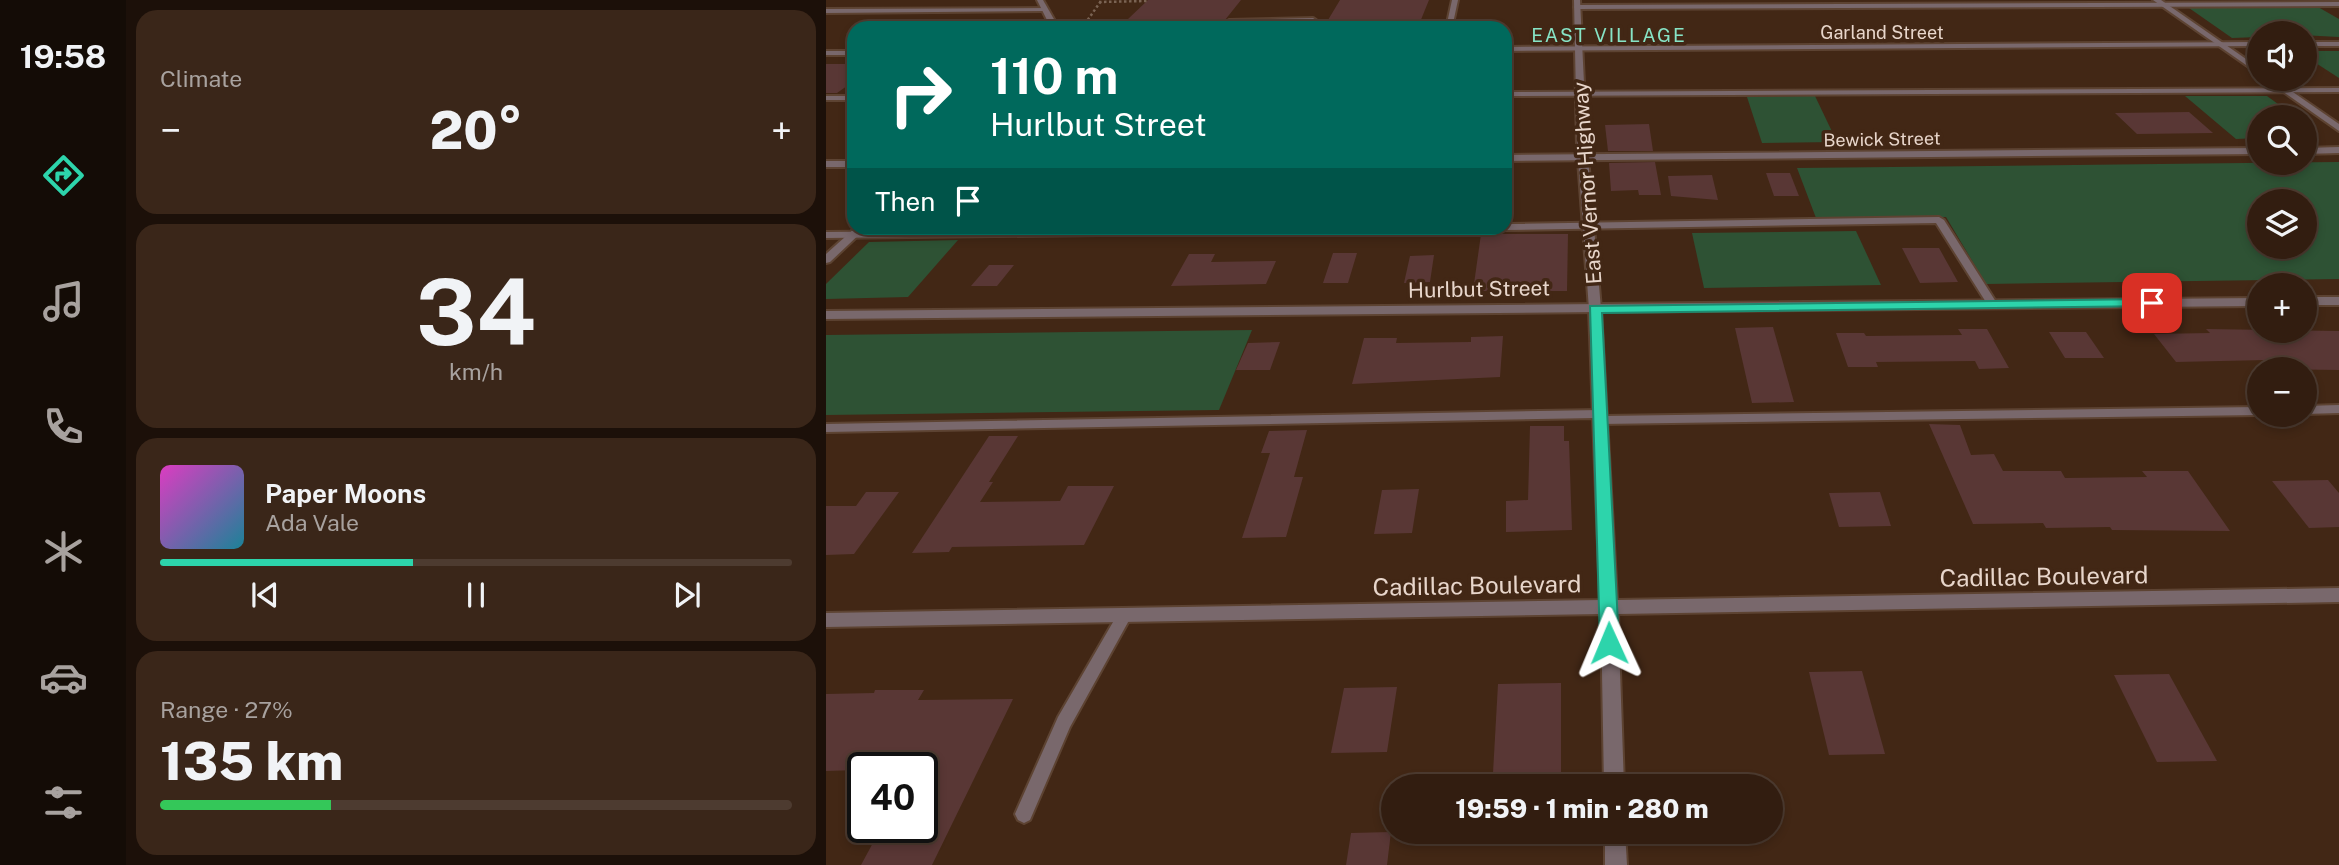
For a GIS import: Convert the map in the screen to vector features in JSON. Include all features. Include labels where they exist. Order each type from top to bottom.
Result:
[{"type":"street","points":[[1040,0],[1051,21]]},
{"type":"street","points":[[2156,0],[2247,64]]},
{"type":"street","name":"East Vernor Highway","points":[[1577,4],[1580,94],[1595,309],[1614,774]]},
{"type":"street","name":"Garland Street","points":[[1512,50],[2247,44]]},
{"type":"street","points":[[2317,44],[2339,44]]},
{"type":"street","points":[[826,53],[847,53]]},
{"type":"street","points":[[2286,91],[2339,128]]},
{"type":"street","points":[[2317,151],[2339,150]]},
{"type":"street","name":"Bewick Street","points":[[1512,158],[2247,151]]},
{"type":"street","points":[[826,164],[847,164]]},
{"type":"street","points":[[826,260],[853,235]]},
{"type":"street","points":[[2317,301],[2339,301]]},
{"type":"street","name":"Hurlbut Street","points":[[826,315],[2247,302]]},
{"type":"street","name":"Cadillac Boulevard","points":[[826,620],[2339,595]]},
{"type":"street","points":[[1615,844],[1616,865]]},
{"type":"lane","points":[[1450,21],[1455,0]]},
{"type":"lane","points":[[1577,4],[2339,4]]},
{"type":"lane","points":[[826,11],[1045,9]]},
{"type":"lane","points":[[1271,21],[1312,21]]},
{"type":"lane","points":[[1512,94],[2247,90]]},
{"type":"lane","points":[[2317,90],[2339,90]]},
{"type":"lane","points":[[826,99],[847,98]]},
{"type":"lane","points":[[1512,227],[1939,220],[1993,305]]},
{"type":"lane","points":[[826,235],[847,232]]},
{"type":"lane","points":[[2317,410],[2339,409]]},
{"type":"lane","points":[[826,428],[2247,411]]},
{"type":"lane","points":[[1024,814],[1064,722],[1125,615]]},
{"type":"path","points":[[1087,21],[1100,1],[1147,1]]},
{"type":"green space","points":[[2318,7],[2339,19],[2339,37],[2317,36],[2317,21],[2247,21],[2247,37],[2232,38],[2189,8]]},
{"type":"green space","points":[[2317,51],[2339,51],[2339,78],[2317,64]]},
{"type":"green space","points":[[1815,96],[1837,142],[1762,143],[1747,97]]},
{"type":"green space","points":[[2185,96],[2267,96],[2279,105],[2247,105],[2247,139],[2236,139]]},
{"type":"green space","points":[[2317,162],[2339,162],[2339,279],[2317,279],[2317,273],[2247,273],[2247,280],[1986,284],[1946,217],[1816,218],[1797,168],[2247,163],[2247,175],[2317,175]]},
{"type":"green space","points":[[1856,231],[1881,285],[1704,288],[1692,233]]},
{"type":"green space","points":[[958,240],[908,297],[826,299],[826,284],[869,242]]},
{"type":"green space","points":[[1252,330],[1219,410],[826,415],[826,335]]},
{"type":"building","points":[[1148,0],[1241,0],[1225,20],[1127,20]]},
{"type":"building","points":[[1340,0],[1429,0],[1420,21],[1328,20]]},
{"type":"building","points":[[826,64],[847,64],[847,86],[837,93],[826,93]]},
{"type":"building","points":[[2189,112],[2213,133],[2137,134],[2115,113]]},
{"type":"building","points":[[1649,124],[1653,151],[1608,151],[1605,125]]},
{"type":"building","points":[[1655,162],[1661,195],[1639,195],[1638,190],[1611,191],[1609,163]]},
{"type":"building","points":[[1766,173],[1790,173],[1799,196],[1774,196]]},
{"type":"building","points":[[1712,175],[1718,200],[1671,196],[1668,176]]},
{"type":"building","points":[[1568,234],[1567,291],[1473,291],[1481,235]]},
{"type":"building","points":[[1902,248],[1939,248],[1958,282],[1920,283]]},
{"type":"building","points":[[1333,253],[1357,253],[1348,283],[1323,283]]},
{"type":"building","points":[[1189,254],[1215,254],[1211,262],[1276,261],[1266,284],[1171,286]]},
{"type":"building","points":[[1434,255],[1430,282],[1404,283],[1410,256]]},
{"type":"building","points":[[989,265],[1014,265],[997,286],[971,286]]},
{"type":"building","points":[[1773,327],[1794,402],[1752,403],[1735,328]]},
{"type":"building","points":[[1958,329],[1987,329],[2009,368],[1979,369],[1975,361],[1876,362],[1878,367],[1848,367],[1836,333],[1864,333],[1866,336],[1962,335]]},
{"type":"building","points":[[2206,329],[2247,330],[2247,343],[2317,343],[2317,331],[2339,331],[2339,370],[2317,370],[2317,357],[2247,357],[2247,360],[2176,362],[2154,334],[2210,333]]},
{"type":"building","points":[[2049,332],[2086,332],[2104,358],[2065,358]]},
{"type":"building","points":[[1503,336],[1500,377],[1352,384],[1364,338],[1397,338],[1396,343],[1471,342],[1471,337]]},
{"type":"building","points":[[1280,342],[1270,370],[1236,370],[1248,343]]},
{"type":"building","points":[[1929,424],[1960,425],[1971,455],[1994,454],[2003,471],[2061,471],[2065,478],[2147,477],[2142,471],[2188,471],[2230,531],[2046,528],[2043,523],[1973,524]]},
{"type":"building","points":[[1530,426],[1564,426],[1564,441],[1569,441],[1572,530],[1506,532],[1506,501],[1528,500]]},
{"type":"building","points":[[1307,430],[1294,477],[1303,477],[1286,537],[1242,538],[1270,453],[1261,453],[1269,431]]},
{"type":"building","points":[[989,436],[1018,436],[989,482],[993,482],[980,502],[1060,501],[1068,486],[1114,486],[1084,545],[952,547],[949,552],[912,553]]},
{"type":"building","points":[[2328,480],[2339,493],[2339,527],[2309,528],[2272,481]]},
{"type":"building","points":[[1419,489],[1412,533],[1374,534],[1382,490]]},
{"type":"building","points":[[866,492],[899,492],[854,554],[826,555],[826,506],[856,506]]},
{"type":"building","points":[[1880,492],[1891,526],[1839,527],[1829,493]]},
{"type":"building","points":[[1862,671],[1885,754],[1829,755],[1809,672]]},
{"type":"building","points":[[2169,674],[2217,761],[2157,762],[2114,675]]},
{"type":"building","points":[[1561,683],[1561,772],[1493,773],[1498,684]]},
{"type":"building","points":[[1397,687],[1387,752],[1331,753],[1344,688]]},
{"type":"building","points":[[875,690],[924,690],[918,700],[1013,699],[932,865],[861,865],[873,843],[938,843],[938,752],[847,752],[847,770],[826,771],[826,694],[874,693]]},
{"type":"building","points":[[1381,832],[1381,844],[1390,844],[1387,865],[1346,865],[1351,833]]},
{"type":"district","name":"EAST VILLAGE","points":[[1609,35]]},
{"type":"route","points":[[1609,643],[1595,309],[2152,303]]}]
